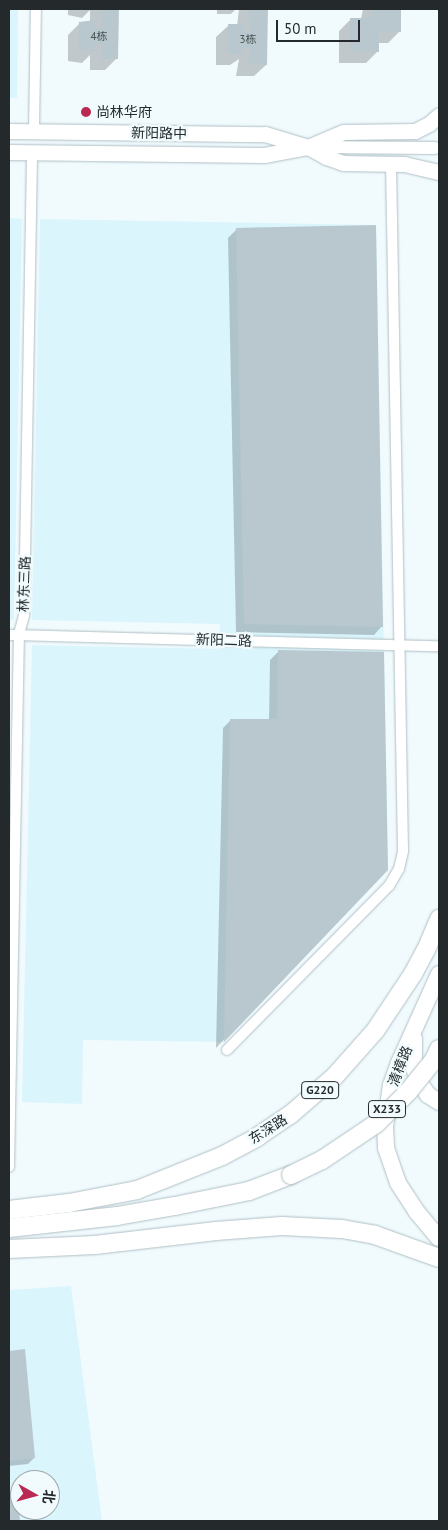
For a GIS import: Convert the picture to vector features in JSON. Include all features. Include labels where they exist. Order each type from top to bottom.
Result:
[{"type":"highway","name":"东深路","points":[[9,1210],[70,1203],[137,1190],[222,1156],[257,1137],[290,1115],[335,1076],[376,1031],[418,966],[439,919]]},
{"type":"highway","points":[[9,1228],[117,1216],[175,1206],[249,1190],[291,1175],[322,1160],[377,1123],[408,1092],[434,1060],[439,1049]]},
{"type":"highway","points":[[9,1249],[95,1245],[216,1231],[282,1226],[357,1232],[396,1242],[439,1258]]},
{"type":"main road","points":[[308,147],[344,132],[415,131],[429,124],[439,115]]},
{"type":"main road","name":"新阳路中","points":[[9,130],[265,134],[308,147]]},
{"type":"main road","name":"新阳路中","points":[[9,152],[264,156],[308,147]]},
{"type":"main road","points":[[308,147],[342,163],[421,166],[439,172]]},
{"type":"main road","name":"清樟路","points":[[439,974],[391,1085],[386,1120],[386,1148],[391,1166],[407,1198],[439,1238]]},
{"type":"main road","points":[[414,1031],[414,1068],[424,1088],[439,1102]]},
{"type":"street","points":[[34,131],[36,9]]},
{"type":"street","name":"新阳路中","points":[[308,147],[435,148]]},
{"type":"street","name":"林东三路","points":[[9,1167],[14,634],[24,615],[32,152]]},
{"type":"street","points":[[227,1050],[388,886],[398,869],[403,851],[391,164]]},
{"type":"street","name":"新阳二路","points":[[14,634],[439,646]]},
{"type":"shaded area","points":[[9,9],[18,9],[17,98],[9,98]]},
{"type":"shaded area","points":[[9,218],[22,219],[14,620],[9,620]]},
{"type":"shaded area","points":[[40,219],[376,225],[388,870],[224,1042],[83,1040],[82,1104],[22,1102],[32,645],[219,649],[220,624],[32,620]]},
{"type":"shaded area","points":[[71,1286],[102,1521],[9,1521],[9,1290]]},
{"type":"building","points":[[101,9],[119,9],[118,59],[101,59],[101,44],[95,44],[95,52],[79,49],[79,22],[95,20],[95,28],[101,28]]},
{"type":"building","points":[[248,9],[268,9],[267,65],[248,65],[250,48],[244,48],[243,54],[227,54],[228,24],[244,24],[244,30],[250,30]]},
{"type":"building","points":[[372,9],[401,9],[401,32],[379,32],[379,52],[350,51],[350,18],[372,18]]},
{"type":"building","points":[[376,225],[383,627],[244,624],[236,228]]},
{"type":"building","points":[[278,650],[384,652],[388,870],[224,1042],[230,719],[277,719]]},
{"type":"building","points":[[25,1349],[35,1458],[9,1461],[9,1351]]},
{"type":"building","points":[[9,1491],[10,1520],[20,1521],[9,1521]]},
{"type":"place","name":"尚林华府","points":[[86,112]]}]
